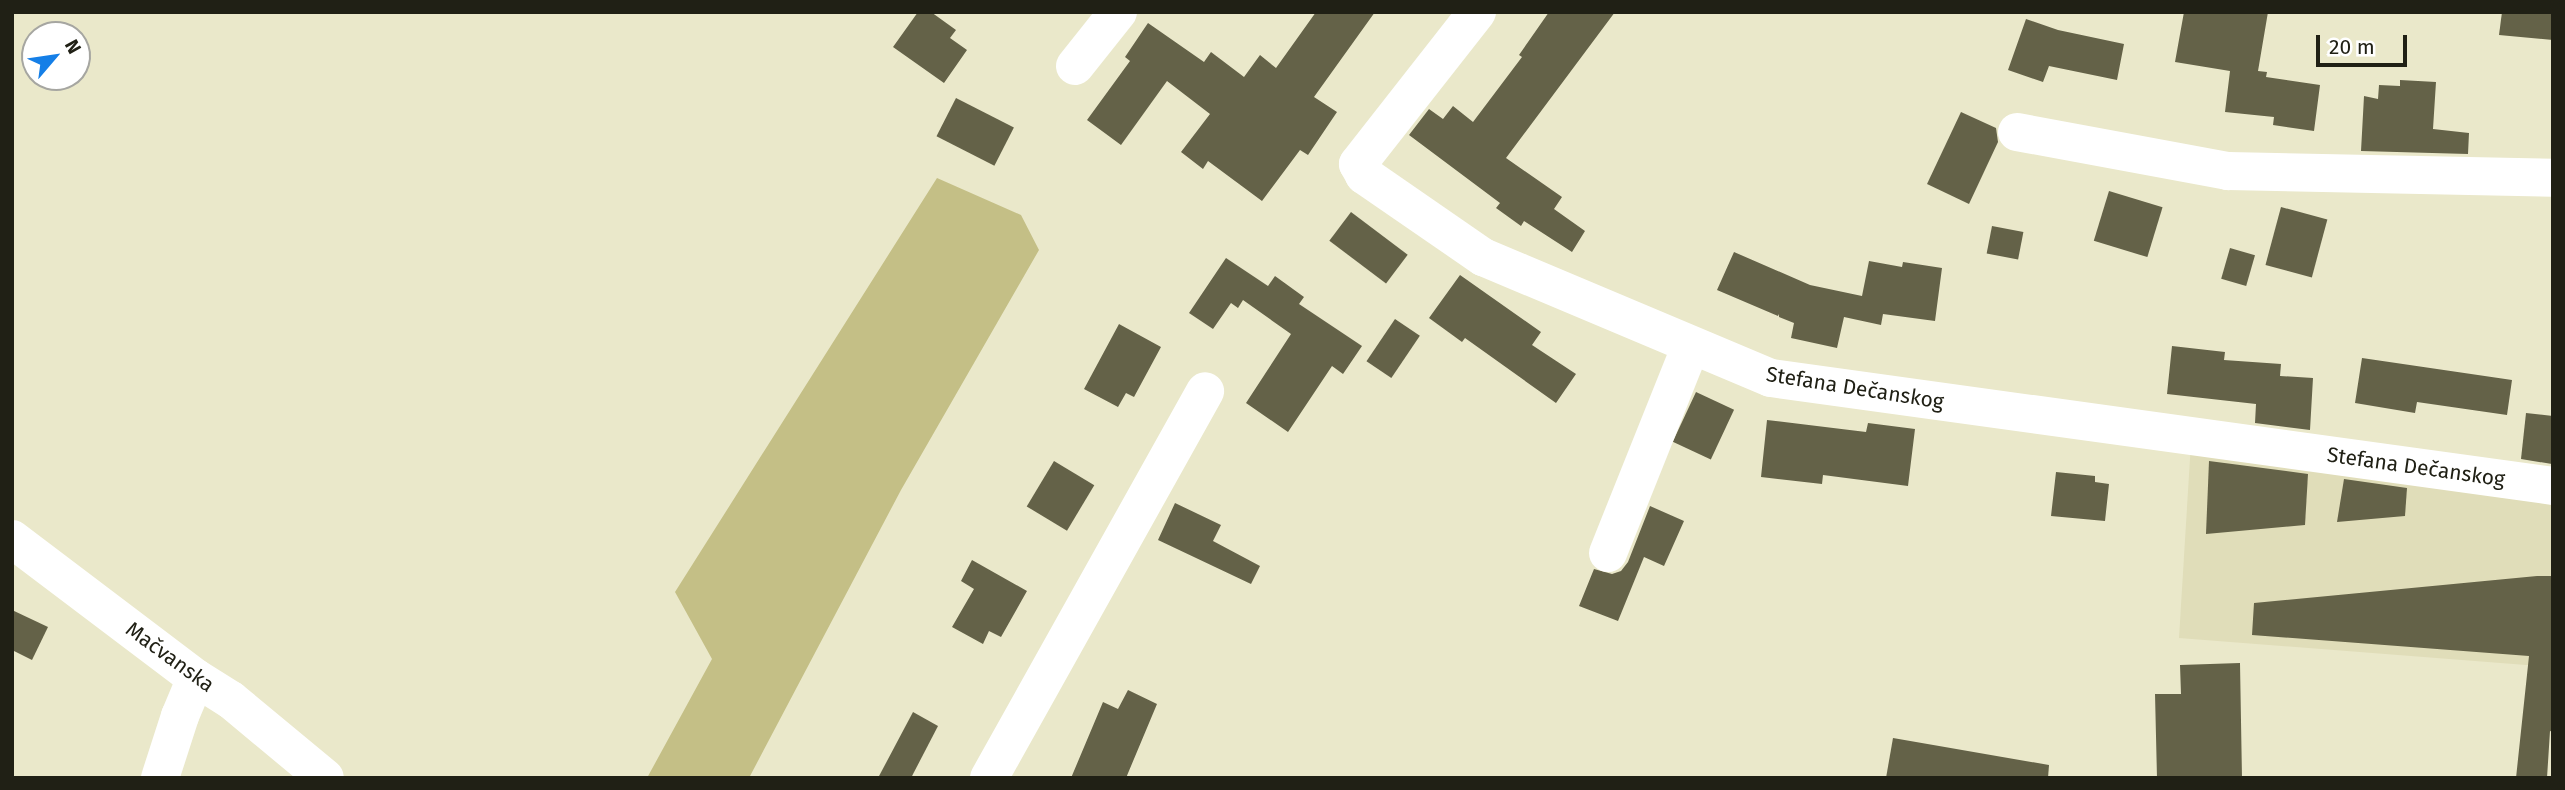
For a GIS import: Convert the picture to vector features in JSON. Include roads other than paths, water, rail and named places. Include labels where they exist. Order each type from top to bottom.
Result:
[{"type":"street","points":[[1075,66],[1118,12]]},
{"type":"street","name":"Stefana Dečanskog","points":[[1477,12],[1358,163],[1364,175],[1483,257],[1771,378],[2553,486]]},
{"type":"street","points":[[2017,132],[2228,171],[2553,178]]},
{"type":"street","points":[[1608,553],[1691,346]]},
{"type":"street","points":[[989,778],[1205,391]]},
{"type":"street","name":"Mačvanska","points":[[12,539],[196,678],[232,700],[325,778]]},
{"type":"street","points":[[160,778],[180,716],[196,678]]}]
